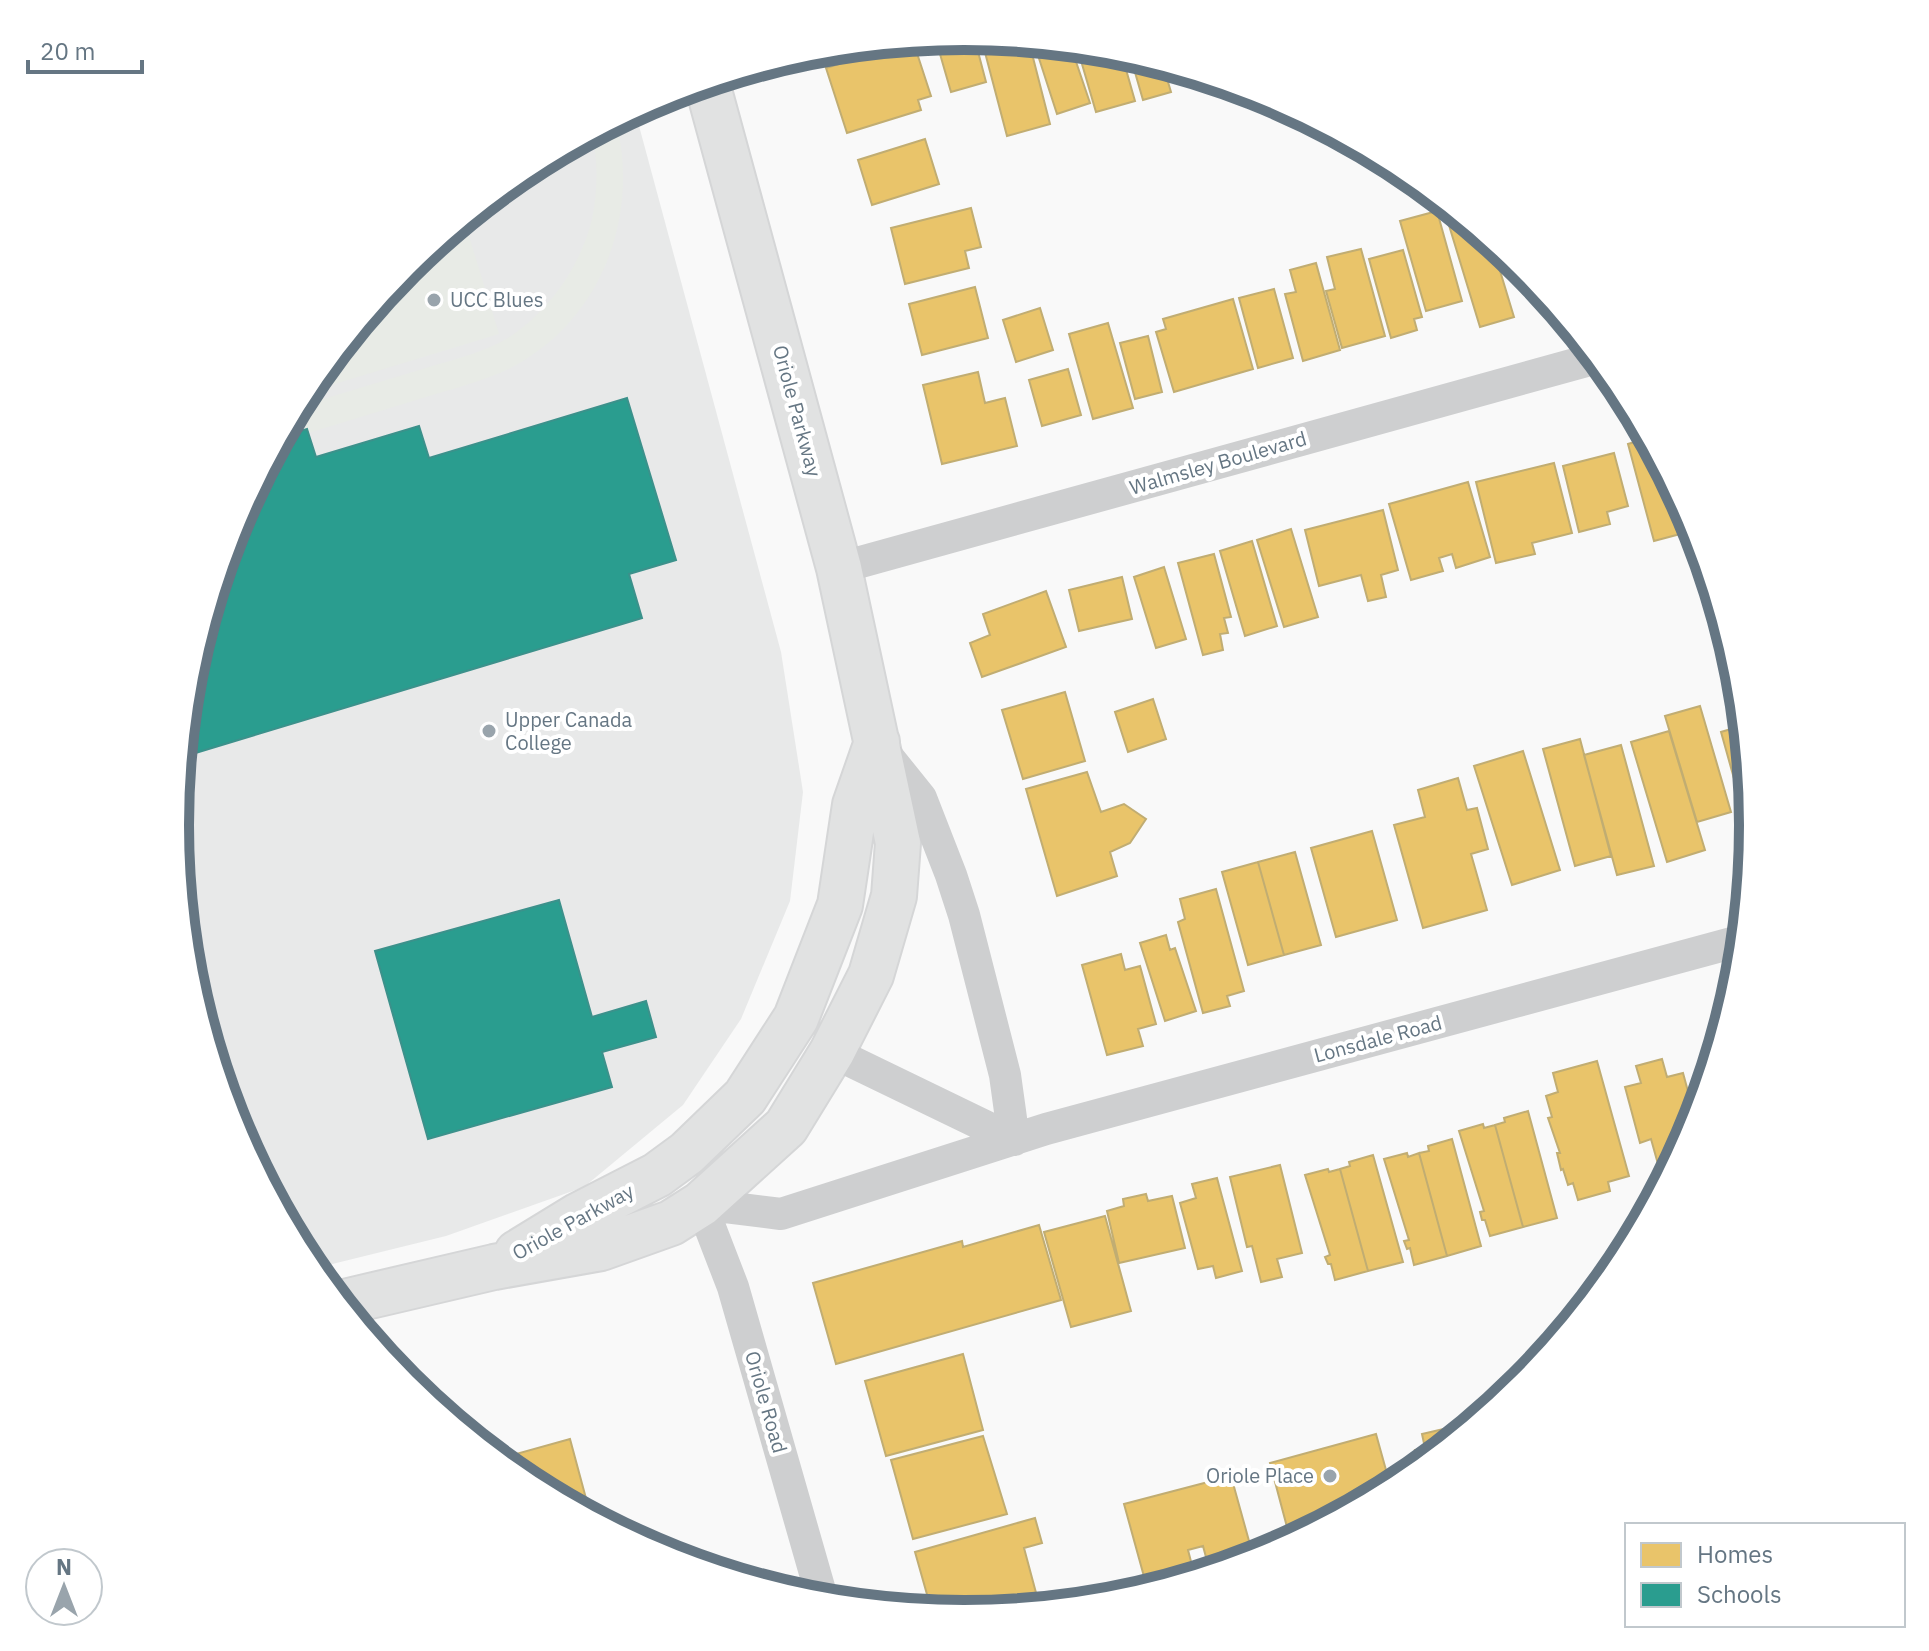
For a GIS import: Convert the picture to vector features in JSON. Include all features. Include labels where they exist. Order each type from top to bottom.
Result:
[{"type":"main road","name":"Oriole Parkway","points":[[494,1267],[601,1248],[671,1223],[701,1204],[786,1127],[832,1052],[871,975],[894,896],[898,843],[839,568],[710,93]]},
{"type":"main road","name":"Oriole Parkway","points":[[494,1267],[579,1215],[657,1175],[687,1153],[745,1097],[796,1018],[840,905],[855,805],[877,742]]},
{"type":"main road","points":[[701,1204],[696,1171],[709,1141],[745,1097]]},
{"type":"main road","points":[[351,1300],[494,1267]]},
{"type":"street","name":"Walmsley Boulevard","points":[[839,568],[1586,361]]},
{"type":"street","name":"Oriole Parkway","points":[[877,742],[921,798],[955,888],[1005,1075],[1014,1140]]},
{"type":"street","name":"Lonsdale Road","points":[[701,1204],[781,1214],[1046,1129],[1730,943]]},
{"type":"street","points":[[832,1052],[1014,1140]]},
{"type":"street","name":"Oriole Road","points":[[701,1204],[733,1287],[819,1587]]},
{"type":"shaded area","name":"Upper Canada College","points":[[638,123],[781,652],[803,792],[790,901],[741,1019],[683,1105],[584,1187],[446,1236],[327,1265],[293,1213],[248,1122],[215,1026],[196,927],[189,826],[196,724],[204,674],[215,625],[248,529],[293,438],[349,353],[416,277],[492,210],[577,154]]},
{"type":"shaded area","points":[[618,132],[623,190],[618,224],[609,256],[595,287],[575,315],[551,340],[523,361],[488,378],[293,438],[316,401],[481,351],[511,336],[537,315],[568,276],[589,230],[594,208],[594,145]]},
{"type":"shaded area","name":"UCC Blues","points":[[467,230],[499,334],[326,387],[381,314]]},
{"type":"building: Homes","points":[[978,51],[986,82],[951,92],[940,54]]},
{"type":"building: Homes","points":[[985,51],[1032,54],[1050,124],[1007,136]]},
{"type":"building: Homes","points":[[917,52],[931,96],[918,100],[921,110],[847,133],[826,68],[860,58]]},
{"type":"building: Homes","points":[[1038,54],[1075,58],[1090,103],[1057,114]]},
{"type":"building: Homes","points":[[1081,59],[1125,67],[1135,101],[1096,112]]},
{"type":"building: Homes","points":[[1134,69],[1166,76],[1171,92],[1143,100]]},
{"type":"building: Homes","points":[[925,139],[939,184],[872,205],[858,160]]},
{"type":"building: Homes","points":[[971,208],[981,247],[965,251],[969,268],[905,284],[891,228]]},
{"type":"building: Homes","points":[[1437,211],[1462,301],[1426,311],[1400,221]]},
{"type":"building: Homes","points":[[1448,222],[1497,262],[1514,317],[1480,327]]},
{"type":"building: Homes","points":[[1361,249],[1385,336],[1342,348],[1326,291],[1335,289],[1327,257]]},
{"type":"building: Homes","points":[[1403,250],[1422,317],[1414,319],[1417,330],[1391,338],[1369,259]]},
{"type":"building: Homes","points":[[1316,263],[1340,350],[1303,361],[1285,294],[1296,292],[1290,270]]},
{"type":"building: Homes","points":[[975,287],[988,338],[922,355],[909,304]]},
{"type":"building: Homes","points":[[1274,289],[1293,358],[1258,368],[1239,298]]},
{"type":"building: Homes","points":[[1233,299],[1253,369],[1174,392],[1156,332],[1166,329],[1163,319]]},
{"type":"building: Homes","points":[[1040,308],[1053,350],[1016,362],[1003,320]]},
{"type":"building: Homes","points":[[1108,323],[1133,408],[1093,419],[1069,334]]},
{"type":"building: Homes","points":[[1148,336],[1162,392],[1135,399],[1120,343]]},
{"type":"building: Homes","points":[[1068,369],[1081,415],[1042,426],[1029,380]]},
{"type":"building: Homes","points":[[978,372],[985,403],[1005,398],[1017,446],[942,464],[923,385]]},
{"type":"building: Homes","points":[[1638,441],[1683,533],[1654,541],[1628,444]]},
{"type":"building: Homes","points":[[1614,453],[1628,506],[1607,512],[1610,524],[1579,532],[1563,466]]},
{"type":"building: Homes","points":[[1554,463],[1572,533],[1532,543],[1535,554],[1496,563],[1476,482]]},
{"type":"building: Homes","points":[[1468,482],[1490,557],[1456,568],[1452,554],[1439,558],[1443,571],[1411,580],[1389,504]]},
{"type":"building: Homes","points":[[1383,510],[1398,570],[1381,575],[1386,597],[1368,601],[1361,575],[1319,586],[1305,530]]},
{"type":"building: Homes","points":[[1291,529],[1318,617],[1284,627],[1257,540]]},
{"type":"building: Homes","points":[[1252,541],[1277,626],[1245,636],[1220,551]]},
{"type":"building: Homes","points":[[1214,554],[1231,617],[1224,618],[1228,633],[1220,634],[1223,650],[1203,655],[1178,563]]},
{"type":"building: Homes","points":[[1164,567],[1186,639],[1156,648],[1134,577]]},
{"type":"building: Homes","points":[[1122,577],[1132,619],[1079,631],[1069,590]]},
{"type":"building: Homes","points":[[1046,591],[1066,647],[982,677],[970,643],[990,635],[983,614]]},
{"type":"building: Homes","points":[[1065,692],[1085,761],[1023,779],[1002,710]]},
{"type":"building: Homes","points":[[1153,699],[1166,739],[1128,752],[1115,712]]},
{"type":"building: Homes","points":[[1700,706],[1731,812],[1697,822],[1665,716]]},
{"type":"building: Homes","points":[[1733,728],[1739,796],[1721,732]]},
{"type":"building: Homes","points":[[1669,731],[1705,850],[1667,862],[1631,742]]},
{"type":"building: Homes","points":[[1580,739],[1611,856],[1575,866],[1543,749]]},
{"type":"building: Homes","points":[[1621,745],[1654,866],[1617,875],[1584,755]]},
{"type":"building: Homes","points":[[1523,751],[1560,870],[1512,885],[1474,766]]},
{"type":"building: Homes","points":[[1087,772],[1101,812],[1124,804],[1146,819],[1130,843],[1110,852],[1117,876],[1057,896],[1026,789]]},
{"type":"building: Homes","points":[[1458,778],[1467,810],[1477,808],[1488,849],[1471,854],[1487,910],[1423,928],[1394,825],[1425,817],[1418,790]]},
{"type":"building: Homes","points":[[1372,831],[1397,920],[1336,937],[1311,848]]},
{"type":"building: Homes","points":[[1295,852],[1321,945],[1284,955],[1258,862]]},
{"type":"building: Homes","points":[[1258,862],[1284,955],[1248,965],[1222,872]]},
{"type":"building: Homes","points":[[1216,889],[1244,991],[1227,996],[1230,1006],[1203,1013],[1178,922],[1185,919],[1180,899]]},
{"type":"building: Homes","points":[[1166,935],[1170,950],[1175,948],[1196,1011],[1165,1021],[1140,943]]},
{"type":"building: Homes","points":[[1121,954],[1125,970],[1140,966],[1156,1024],[1138,1029],[1143,1046],[1107,1055],[1082,965]]},
{"type":"building: Homes","points":[[1662,1059],[1667,1077],[1683,1073],[1690,1099],[1662,1163],[1658,1164],[1651,1139],[1640,1143],[1625,1087],[1641,1083],[1636,1066]]},
{"type":"building: Homes","points":[[1597,1061],[1629,1176],[1608,1182],[1610,1191],[1578,1200],[1573,1183],[1568,1185],[1561,1170],[1557,1153],[1560,1153],[1548,1118],[1552,1117],[1546,1096],[1558,1092],[1553,1073]]},
{"type":"building: Homes","points":[[1528,1111],[1557,1218],[1523,1227],[1495,1125],[1505,1122],[1504,1118]]},
{"type":"building: Homes","points":[[1483,1124],[1484,1128],[1495,1125],[1523,1227],[1490,1236],[1485,1220],[1482,1220],[1480,1212],[1484,1211],[1459,1131]]},
{"type":"building: Homes","points":[[1452,1139],[1481,1246],[1447,1256],[1419,1153],[1429,1151],[1428,1146]]},
{"type":"building: Homes","points":[[1407,1153],[1408,1157],[1419,1153],[1447,1256],[1414,1265],[1410,1248],[1407,1249],[1404,1241],[1409,1240],[1384,1159]]},
{"type":"building: Homes","points":[[1373,1155],[1403,1262],[1368,1271],[1340,1169],[1350,1166],[1349,1162]]},
{"type":"building: Homes","points":[[1280,1165],[1302,1253],[1277,1259],[1282,1277],[1261,1282],[1252,1246],[1247,1247],[1230,1177]]},
{"type":"building: Homes","points":[[1328,1169],[1329,1172],[1340,1169],[1368,1271],[1335,1280],[1331,1264],[1325,1257],[1330,1255],[1305,1175]]},
{"type":"building: Homes","points":[[1217,1178],[1242,1271],[1216,1278],[1213,1266],[1198,1269],[1180,1203],[1196,1198],[1192,1184]]},
{"type":"building: Homes","points":[[1146,1194],[1148,1201],[1172,1196],[1185,1248],[1119,1263],[1107,1211],[1124,1206],[1123,1199]]},
{"type":"building: Homes","points":[[1105,1216],[1131,1311],[1071,1327],[1044,1232]]},
{"type":"building: Homes","points":[[1039,1225],[1061,1300],[836,1364],[813,1283],[962,1241],[963,1247]]},
{"type":"building: Homes","points":[[963,1354],[983,1430],[886,1456],[865,1381]]},
{"type":"building: Homes","points":[[1455,1426],[1416,1455],[1415,1450],[1425,1448],[1422,1434]]},
{"type":"building: Homes","name":"Oriole Place","points":[[1376,1434],[1387,1475],[1288,1530],[1270,1463]]},
{"type":"building: Homes","points":[[983,1436],[1007,1514],[913,1539],[891,1460]]},
{"type":"building: Homes","points":[[570,1439],[587,1502],[534,1470],[512,1455]]},
{"type":"building: Homes","points":[[1231,1476],[1250,1546],[1207,1562],[1203,1546],[1188,1550],[1192,1567],[1145,1580],[1124,1504]]},
{"type":"building: Homes","points":[[1035,1518],[1042,1543],[1024,1548],[1037,1597],[928,1600],[915,1552]]},
{"type":"building: Schools","points":[[627,398],[676,560],[629,574],[642,618],[193,754],[204,674],[230,576],[269,483],[297,432],[307,429],[316,457],[419,426],[429,458]]},
{"type":"building: Schools","points":[[559,900],[592,1017],[646,1001],[656,1037],[602,1052],[612,1087],[428,1139],[375,951]]},
{"type":"place","name":"UCC Blues","points":[[434,300]]},
{"type":"place","name":"Upper Canada College","points":[[489,731]]},
{"type":"place","name":"Oriole Place","points":[[1330,1476]]}]
